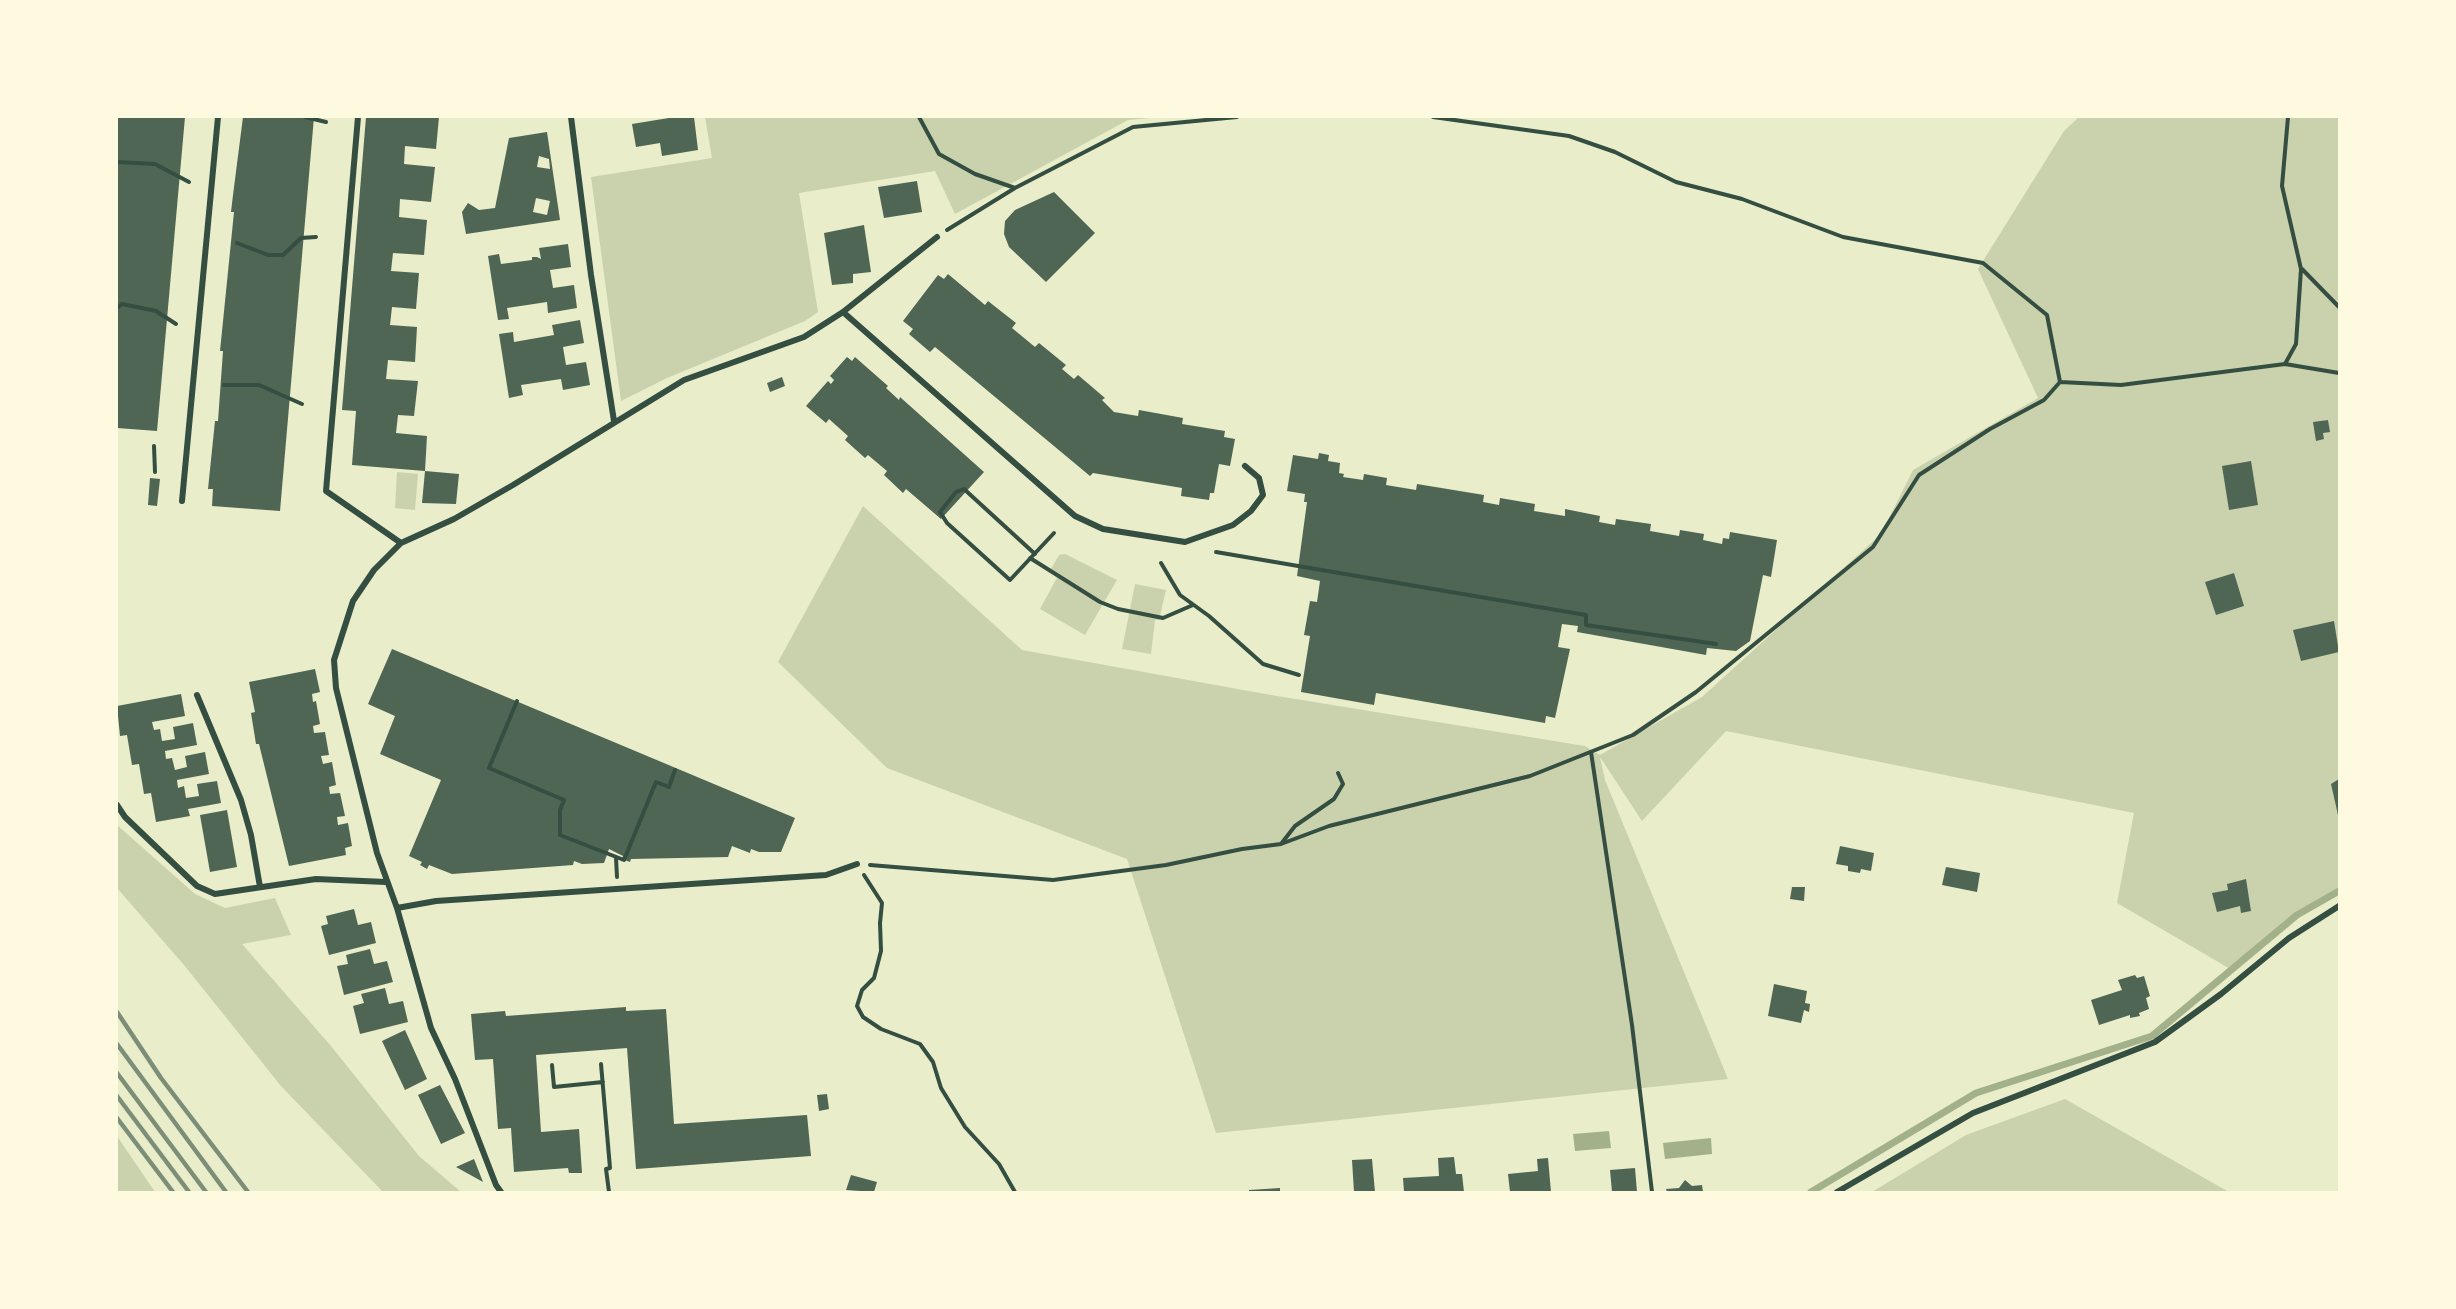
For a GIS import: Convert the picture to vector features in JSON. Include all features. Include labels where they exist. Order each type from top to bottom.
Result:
[{"type":"street","points":[[182,501],[218,117]]},
{"type":"street","points":[[358,117],[326,491],[401,543]]},
{"type":"street","points":[[571,117],[591,275],[614,422]]},
{"type":"street","points":[[501,1192],[496,1185],[455,1079],[431,1028],[397,908],[386,882],[336,688],[334,660],[353,601],[374,570],[401,543],[454,519],[684,380],[804,337],[843,312],[937,237]]},
{"type":"street","points":[[843,312],[1075,516],[1103,529],[1185,542],[1233,525],[1251,511],[1263,495],[1259,477],[1245,466]]},
{"type":"street","points":[[197,695],[240,800],[251,835],[260,887]]},
{"type":"street","points":[[117,805],[125,817],[197,886],[215,894],[316,879],[386,882]]},
{"type":"street","points":[[397,908],[436,901],[826,875],[857,864]]},
{"type":"street","points":[[1837,1192],[1974,1113],[2155,1041],[2221,994],[2289,938],[2339,906]]},
{"type":"path","points":[[305,117],[326,122]]},
{"type":"path","points":[[919,117],[939,154],[975,174],[1015,189]]},
{"type":"path","points":[[937,237],[1015,189],[1133,127],[1237,117]]},
{"type":"path","points":[[1433,117],[1569,136],[1615,152],[1676,182],[1742,199],[1843,237],[1983,262],[2047,315],[2060,382]]},
{"type":"path","points":[[2285,364],[2296,344],[2301,269],[2282,186],[2288,117]]},
{"type":"path","points":[[117,162],[155,164],[189,182]]},
{"type":"path","points":[[237,243],[268,255],[283,255],[301,238],[316,237]]},
{"type":"path","points":[[2301,269],[2339,307]]},
{"type":"path","points":[[117,308],[122,304],[156,311],[176,324]]},
{"type":"path","points":[[2060,382],[2121,386],[2285,364],[2339,373]]},
{"type":"path","points":[[857,864],[1053,880],[1166,865],[1242,849],[1281,844],[1329,826],[1530,776],[1591,752],[1633,735],[1696,692],[1873,547],[1919,475],[1990,429],[2044,400],[2060,382]]},
{"type":"path","points":[[224,385],[259,385],[302,404]]},
{"type":"path","points":[[154,446],[155,472]]},
{"type":"path","points":[[1035,554],[964,489],[956,492],[940,512],[947,523],[1010,580],[1035,554],[1054,533]]},
{"type":"path","points":[[1216,552],[1587,615],[1586,625],[1716,644]]},
{"type":"path","points":[[1030,558],[1100,603],[1118,609],[1163,618],[1194,605]]},
{"type":"path","points":[[1161,563],[1180,595],[1263,664],[1299,675]]},
{"type":"path","points":[[517,701],[489,768],[564,800],[560,810],[560,835],[624,860],[656,782],[669,787],[675,770]]},
{"type":"path","points":[[1591,752],[1632,1026],[1652,1192]]},
{"type":"path","points":[[1281,844],[1294,826],[1334,799],[1343,784],[1338,773]]},
{"type":"path","points":[[616,858],[617,878]]},
{"type":"path","points":[[857,864],[882,903],[881,951],[874,978],[862,990],[857,1006],[862,1017],[881,1029],[920,1044],[933,1062],[940,1088],[965,1127],[999,1164],[1015,1192]]},
{"type":"path","points":[[601,1064],[610,1168],[606,1169],[609,1192]]},
{"type":"path","points":[[552,1065],[554,1086],[603,1082]]},
{"type":"shaded area","points":[[705,117],[1160,117],[1128,120],[955,214],[935,171],[799,193],[818,312],[805,321],[667,378],[621,401],[591,177],[712,158]]},
{"type":"shaded area","points":[[2079,117],[2339,117],[2339,890],[2292,919],[2232,970],[2117,903],[2134,813],[1726,731],[1642,821],[1600,757],[1605,780],[1728,1079],[1216,1133],[1127,859],[887,768],[778,662],[863,506],[1022,650],[1271,695],[1585,746],[1600,755],[1702,697],[1881,534],[1913,470],[2038,398],[1978,269],[2064,131]]},
{"type":"shaded area","points":[[397,472],[418,474],[415,510],[395,508]]},
{"type":"shaded area","points":[[1065,554],[1117,580],[1085,635],[1040,609],[1059,574],[1051,569],[1059,555]]},
{"type":"shaded area","points":[[1135,584],[1166,590],[1159,620],[1155,620],[1151,654],[1122,649]]},
{"type":"shaded area","points":[[117,825],[195,894],[225,908],[275,898],[291,935],[242,944],[331,1046],[419,1156],[461,1192],[383,1192],[281,1086],[184,965],[117,888]]},
{"type":"shaded area","points":[[2065,1099],[2229,1192],[1872,1192],[1966,1135]]},
{"type":"shaded area","points":[[1609,1131],[1611,1148],[1575,1151],[1573,1134]]},
{"type":"shaded area","points":[[117,1136],[153,1189],[155,1192],[117,1192]]},
{"type":"shaded area","points":[[1711,1138],[1712,1154],[1665,1159],[1663,1143]]},
{"type":"building","points":[[117,117],[185,117],[157,431],[117,428]]},
{"type":"building","points":[[243,117],[314,117],[280,511],[212,506],[213,489],[208,489],[215,421],[218,421],[223,351],[220,351],[234,212],[231,212]]},
{"type":"building","points":[[366,117],[439,117],[436,149],[405,146],[404,164],[435,167],[431,202],[400,199],[399,217],[427,220],[424,255],[393,253],[391,271],[419,273],[416,309],[392,307],[390,325],[417,327],[415,362],[388,360],[386,379],[418,381],[414,416],[398,415],[396,433],[427,436],[425,471],[352,465],[356,411],[342,410]]},
{"type":"building","points":[[675,117],[694,117],[698,150],[662,156],[660,143],[636,147],[632,124]]},
{"type":"building","points":[[547,132],[560,220],[466,234],[462,212],[468,203],[479,210],[495,208],[509,138]],"holes":[[[539,156],[549,159],[550,169],[537,167]],[[536,198],[550,201],[547,215],[533,212]]]},
{"type":"building","points":[[917,181],[922,212],[884,218],[878,187]]},
{"type":"building","points":[[1054,192],[1095,233],[1046,282],[1009,247],[1004,234],[1005,221],[1015,210]]},
{"type":"building","points":[[864,225],[871,272],[853,274],[853,283],[832,285],[824,233]]},
{"type":"building","points":[[568,244],[571,267],[550,270],[553,288],[574,285],[577,308],[548,313],[547,302],[507,308],[509,319],[498,320],[488,256],[499,254],[501,264],[532,260],[532,257],[541,259],[539,248]]},
{"type":"building","points":[[948,274],[985,305],[988,301],[1016,323],[1012,328],[1035,347],[1039,343],[1066,365],[1062,369],[1074,379],[1078,375],[1105,398],[1102,400],[1114,412],[1138,416],[1139,410],[1183,418],[1182,424],[1225,431],[1224,437],[1235,439],[1230,466],[1219,464],[1214,493],[1210,493],[1209,500],[1181,496],[1182,488],[1093,473],[1090,476],[935,347],[930,352],[909,334],[913,329],[903,321],[938,275],[944,279]]},
{"type":"building","points":[[580,320],[584,343],[563,347],[566,365],[586,362],[590,385],[563,390],[561,379],[521,385],[523,395],[509,398],[499,334],[513,332],[514,342],[554,335],[552,325]]},
{"type":"building","points":[[847,357],[852,361],[855,357],[888,386],[886,388],[899,400],[900,397],[984,472],[941,519],[906,489],[903,493],[884,475],[887,471],[868,455],[865,458],[845,440],[848,436],[829,419],[826,423],[806,406],[828,381],[831,384],[834,380],[830,376]]},
{"type":"building","points":[[782,377],[785,386],[770,392],[767,383]]},
{"type":"building","points":[[2328,420],[2330,432],[2323,433],[2324,439],[2316,441],[2313,422]]},
{"type":"building","points":[[1319,453],[1329,455],[1328,461],[1340,463],[1339,473],[1344,474],[1343,477],[1363,480],[1364,474],[1387,478],[1386,485],[1416,490],[1417,484],[1484,495],[1483,502],[1499,505],[1500,498],[1535,504],[1534,511],[1565,516],[1565,509],[1600,516],[1599,522],[1615,525],[1616,519],[1651,524],[1650,531],[1679,536],[1680,530],[1704,534],[1703,540],[1722,544],[1723,538],[1729,539],[1730,532],[1777,540],[1771,577],[1763,575],[1750,641],[1736,651],[1707,648],[1706,655],[1577,632],[1578,626],[1562,624],[1558,647],[1570,649],[1555,718],[1546,716],[1545,723],[1376,693],[1374,705],[1301,692],[1310,636],[1304,635],[1310,601],[1317,602],[1320,581],[1297,576],[1307,502],[1304,502],[1305,494],[1287,491],[1293,455],[1318,459]]},
{"type":"building","points":[[2251,461],[2258,505],[2229,510],[2222,466]]},
{"type":"building","points":[[425,471],[459,474],[456,504],[422,503]]},
{"type":"building","points":[[150,478],[160,479],[157,506],[148,505]]},
{"type":"building","points":[[2234,573],[2244,606],[2216,615],[2205,582]]},
{"type":"building","points":[[2334,621],[2339,652],[2301,661],[2293,630]]},
{"type":"building","points":[[392,649],[795,818],[781,852],[759,852],[751,849],[750,853],[732,846],[728,857],[631,859],[630,862],[609,849],[604,863],[582,864],[574,861],[573,865],[452,874],[429,865],[427,869],[420,865],[422,862],[409,856],[441,780],[380,754],[395,716],[368,704]]},
{"type":"building","points":[[315,669],[320,692],[312,694],[313,702],[316,701],[320,724],[313,726],[314,733],[325,732],[329,755],[321,756],[323,764],[332,762],[336,785],[329,787],[330,794],[340,793],[345,816],[337,817],[338,825],[348,823],[352,846],[345,848],[346,855],[289,866],[259,744],[256,744],[251,713],[255,712],[249,682]]},
{"type":"building","points":[[181,694],[185,716],[152,722],[154,730],[160,729],[162,741],[175,739],[173,727],[193,723],[197,745],[165,751],[166,759],[172,758],[175,770],[187,767],[185,756],[205,752],[209,774],[177,780],[178,788],[184,786],[186,798],[199,796],[197,784],[217,781],[221,803],[188,809],[190,816],[156,822],[151,793],[144,794],[139,764],[132,765],[127,735],[120,736],[117,706]]},
{"type":"building","points":[[2339,779],[2339,815],[2338,815],[2331,784]]},
{"type":"building","points":[[227,810],[237,867],[210,872],[200,815]]},
{"type":"building","points":[[1840,846],[1874,853],[1871,871],[1861,869],[1860,873],[1848,871],[1848,866],[1836,864]]},
{"type":"building","points":[[1946,867],[1980,873],[1977,892],[1942,885]]},
{"type":"building","points":[[2246,879],[2251,911],[2241,913],[2240,906],[2217,912],[2212,893],[2228,890],[2227,884]]},
{"type":"building","points":[[1792,887],[1805,887],[1804,901],[1790,899]]},
{"type":"building","points":[[354,909],[358,925],[371,922],[376,943],[329,955],[321,926],[328,924],[326,916]]},
{"type":"building","points":[[370,949],[374,964],[387,961],[393,982],[344,995],[337,966],[348,964],[346,955]]},
{"type":"building","points":[[2135,975],[2137,978],[2144,976],[2150,996],[2146,998],[2149,1009],[2139,1013],[2140,1016],[2130,1018],[2130,1015],[2099,1025],[2091,1000],[2122,990],[2118,980]]},
{"type":"building","points":[[1774,984],[1807,991],[1805,1003],[1810,1004],[1809,1012],[1804,1010],[1801,1023],[1768,1016]]},
{"type":"building","points":[[385,988],[389,1004],[403,1001],[408,1022],[360,1034],[353,1006],[364,1003],[361,994]]},
{"type":"building","points":[[626,1007],[626,1011],[666,1009],[674,1124],[807,1115],[811,1156],[636,1169],[627,1048],[536,1055],[541,1132],[579,1129],[582,1173],[569,1173],[568,1168],[514,1172],[511,1128],[498,1129],[493,1059],[475,1060],[471,1014],[505,1011],[506,1016]]},
{"type":"building","points":[[405,1030],[427,1079],[405,1090],[382,1041]]},
{"type":"building","points":[[440,1085],[465,1133],[441,1144],[418,1095]]},
{"type":"building","points":[[827,1094],[829,1109],[819,1111],[817,1095]]},
{"type":"building","points":[[1454,1157],[1456,1174],[1462,1174],[1464,1192],[1404,1192],[1403,1178],[1439,1176],[1438,1158]]},
{"type":"building","points":[[1548,1158],[1551,1192],[1510,1192],[1508,1174],[1538,1171],[1537,1159]]},
{"type":"building","points":[[474,1159],[483,1182],[456,1167]]},
{"type":"building","points":[[1372,1159],[1375,1192],[1354,1192],[1352,1160]]},
{"type":"building","points":[[1635,1168],[1637,1192],[1612,1192],[1610,1170]]},
{"type":"building","points":[[851,1175],[877,1182],[874,1192],[846,1190]]},
{"type":"building","points":[[1685,1180],[1692,1186],[1702,1185],[1703,1192],[1667,1192],[1666,1189],[1679,1188]]},
{"type":"building","points":[[1280,1188],[1280,1192],[1249,1192],[1249,1190]]},
{"type":"waterway","points":[[1811,1192],[1976,1093],[2152,1036],[2297,915],[2339,891]]},
{"type":"railway","points":[[117,1012],[161,1078],[248,1192]]},
{"type":"railway","points":[[117,1044],[226,1192]]},
{"type":"railway","points":[[117,1073],[206,1192]]},
{"type":"railway","points":[[117,1096],[189,1192]]},
{"type":"railway","points":[[117,1118],[173,1192]]}]
